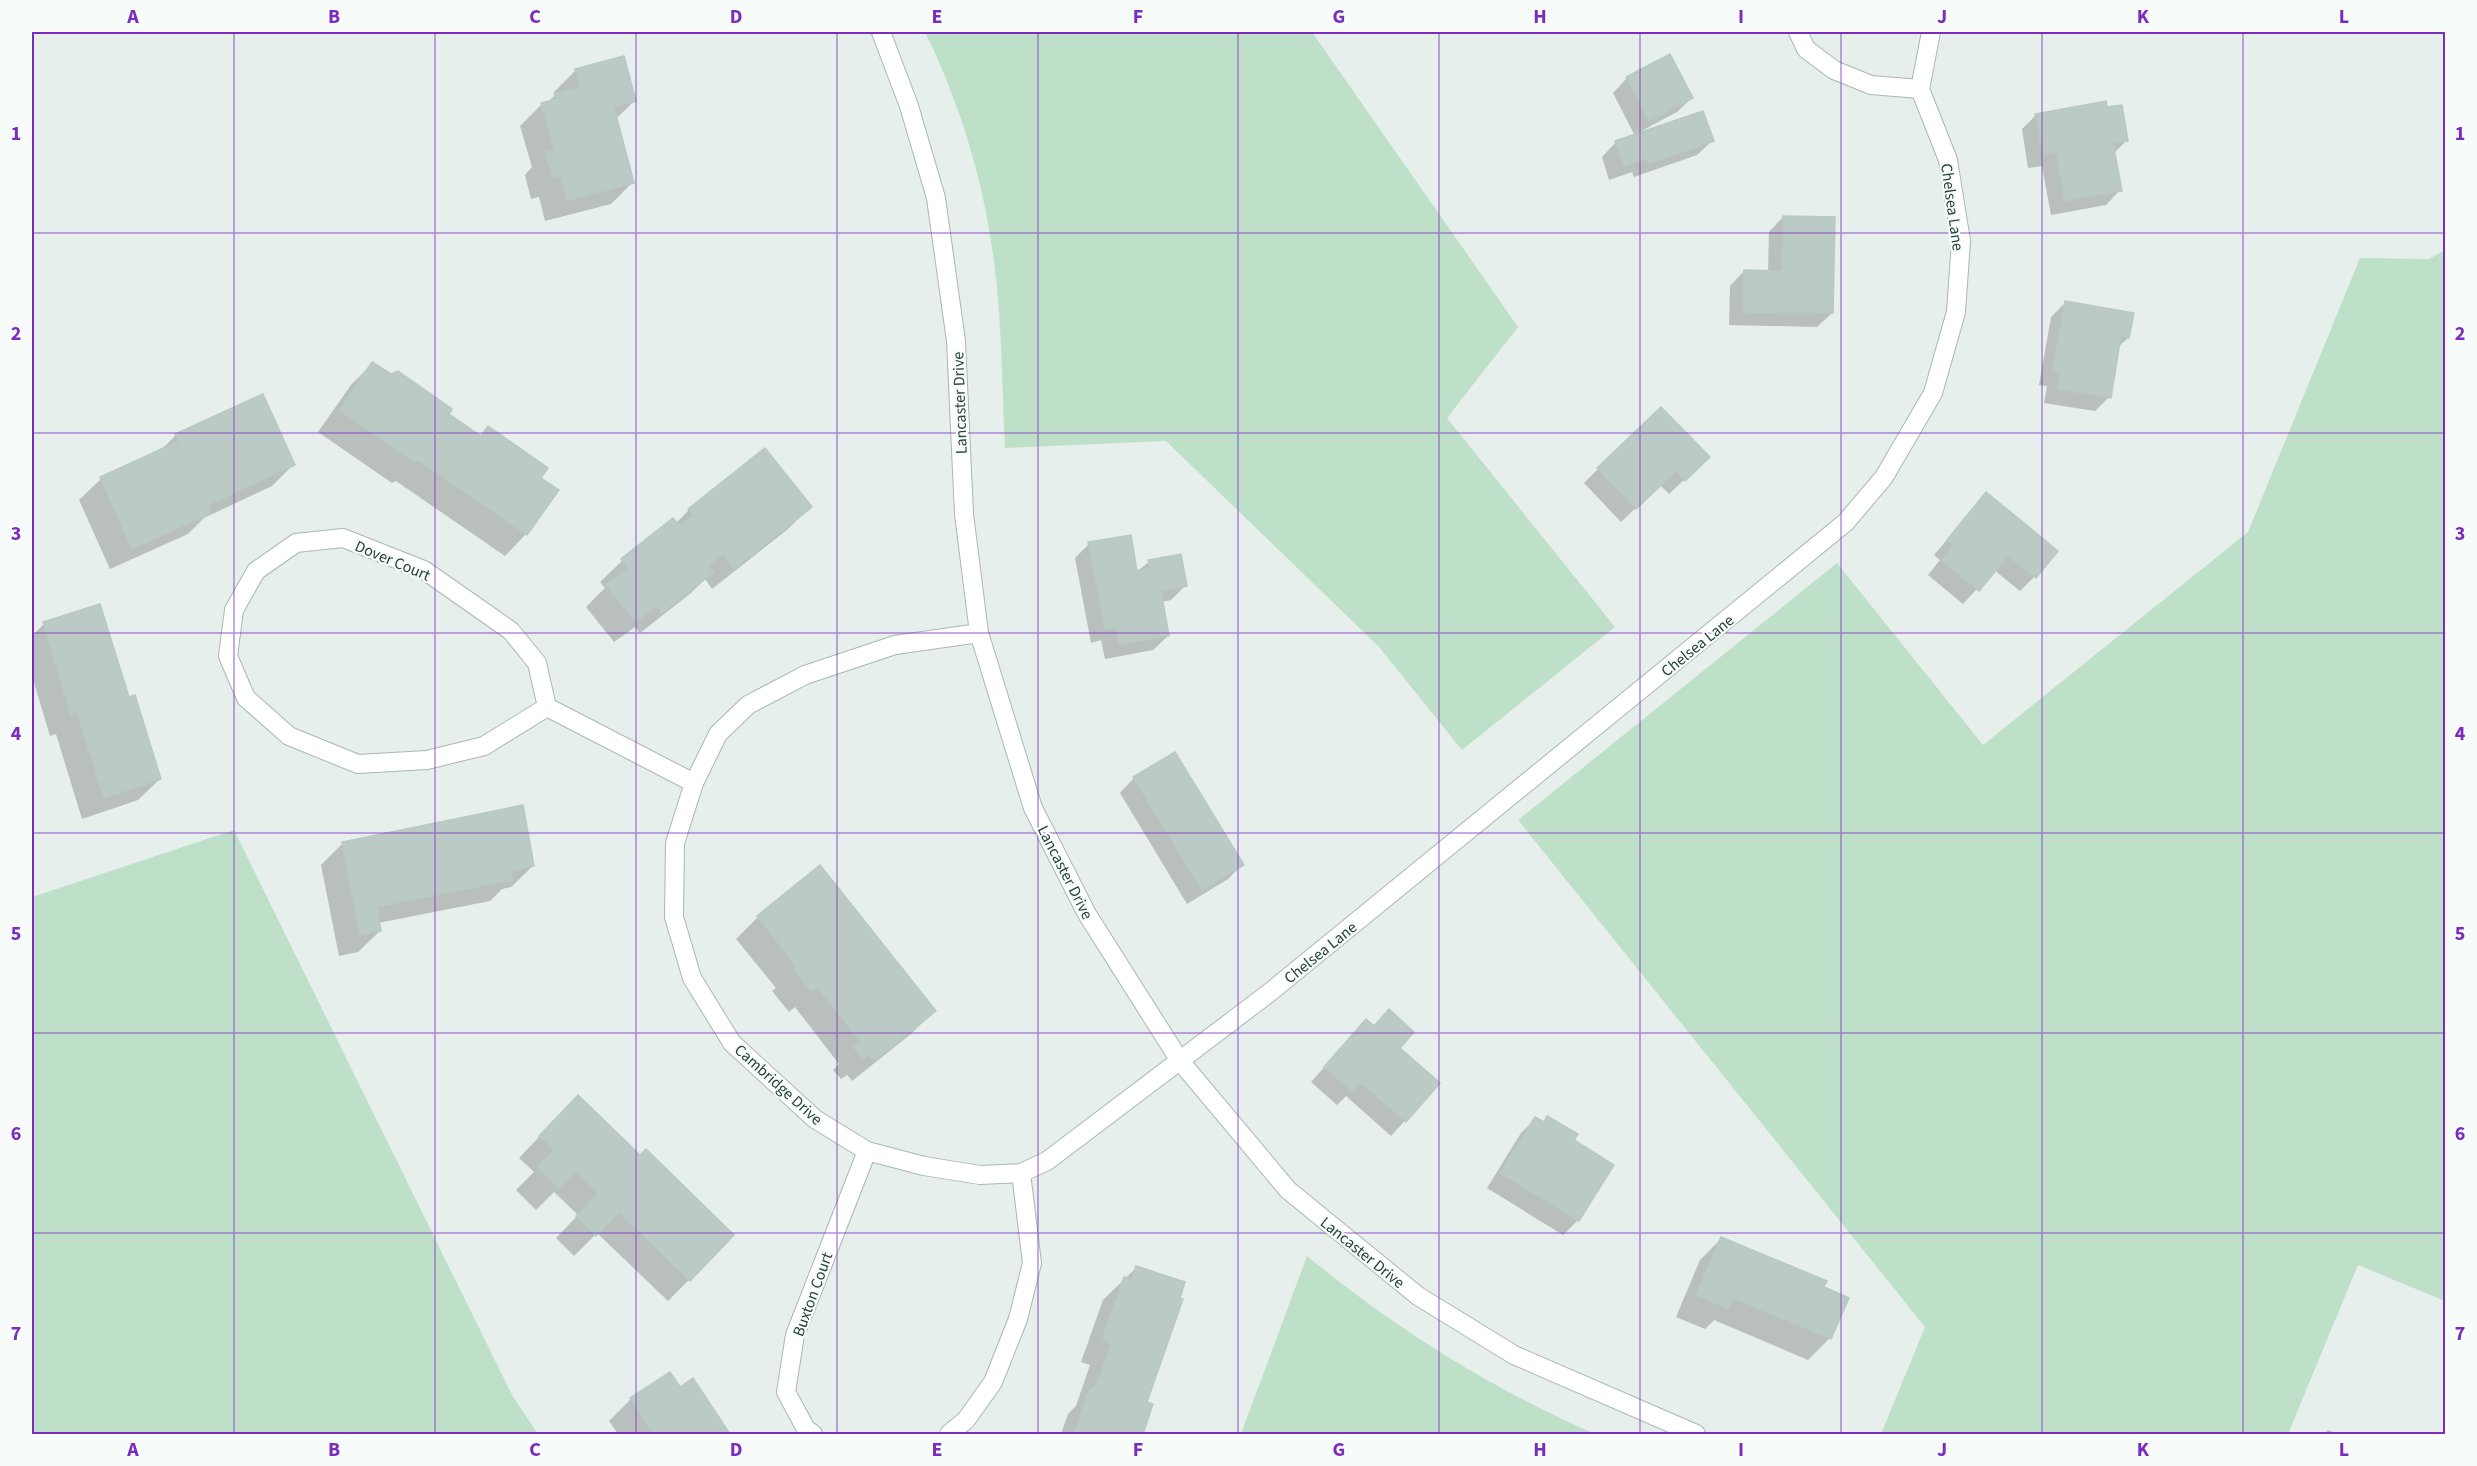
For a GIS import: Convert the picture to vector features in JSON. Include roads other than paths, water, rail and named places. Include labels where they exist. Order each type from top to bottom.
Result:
[{"type":"street","name":"Lancaster Drive","points":[[881,32],[909,106],[936,198],[956,342],[964,514],[979,633],[1033,808],[1087,914],[1180,1061],[1288,1190],[1418,1296],[1514,1355],[1696,1434]]},
{"type":"street","points":[[1798,32],[1806,49],[1834,70],[1871,85],[1920,89],[1932,32]]},
{"type":"street","name":"Chelsea Lane","points":[[1180,1061],[1278,986],[1801,560],[1846,522],[1884,477],[1934,393],[1956,312],[1961,241],[1948,159],[1920,89]]},
{"type":"street","name":"Dover Court","points":[[343,538],[424,570],[511,631],[537,663],[548,707],[484,746],[427,760],[358,764],[289,736],[246,698],[228,656],[234,610],[256,571],[296,543],[343,538]]},
{"type":"street","name":"Cambridge Drive","points":[[979,633],[895,645],[805,675],[748,705],[718,734],[694,783],[675,843],[674,917],[692,978],[732,1043],[815,1119],[867,1151],[924,1166],[980,1175],[1021,1173],[1047,1161],[1138,1090],[1180,1061]]},
{"type":"street","points":[[548,707],[694,783]]},
{"type":"street","name":"Buxton Court","points":[[813,1434],[806,1429],[786,1392],[795,1335],[867,1151]]},
{"type":"street","points":[[949,1434],[966,1420],[993,1382],[1018,1319],[1032,1263],[1021,1173]]}]
